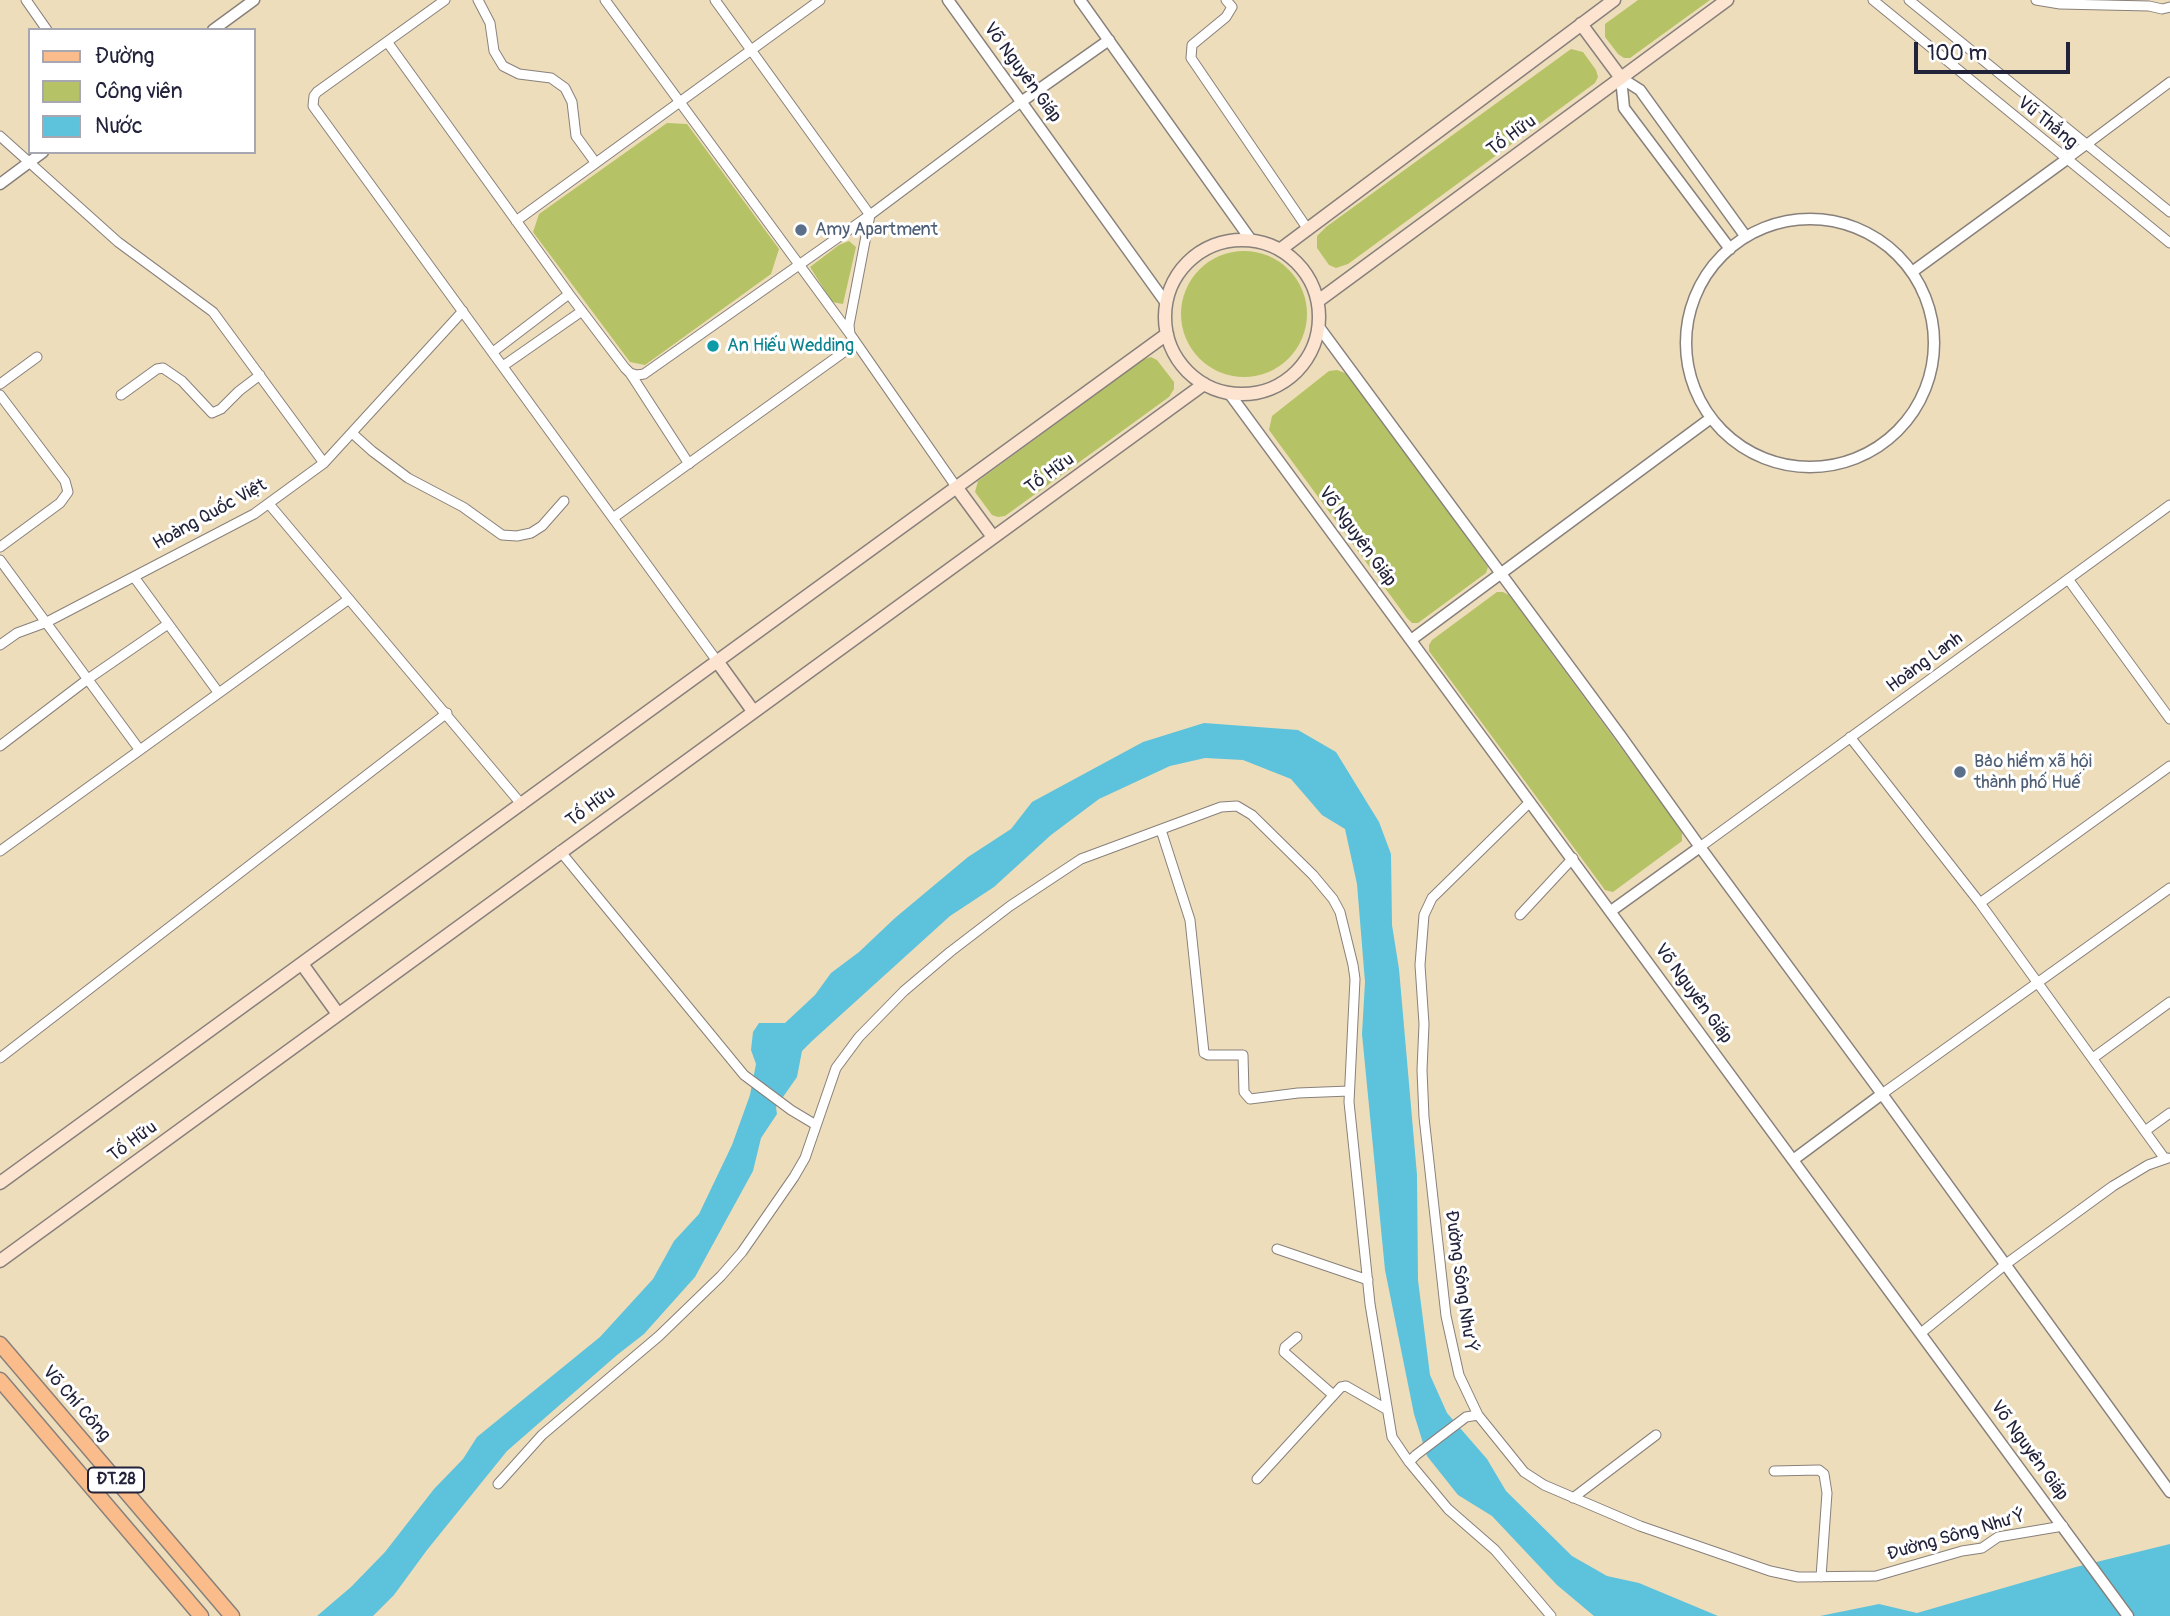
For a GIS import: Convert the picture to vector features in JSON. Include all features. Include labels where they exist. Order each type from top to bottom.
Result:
[{"type":"main road","points":[[1281,249],[1614,0]]},
{"type":"main road","name":"Tố Hữu","points":[[1318,301],[1727,0]]},
{"type":"main road","points":[[1581,24],[1621,78]]},
{"type":"main road","points":[[1251,240],[1281,249],[1301,266],[1315,288],[1319,327],[1309,356],[1288,379],[1260,392],[1229,393],[1204,384],[1193,377],[1176,358],[1167,334],[1166,303],[1177,276],[1196,255],[1223,242],[1251,240]]},
{"type":"main road","points":[[0,1183],[1167,334]]},
{"type":"main road","name":"Tố Hữu","points":[[0,1261],[1204,384]]},
{"type":"main road","points":[[957,488],[993,537]]},
{"type":"main road","points":[[717,662],[753,711]]},
{"type":"main road","points":[[302,964],[338,1014]]},
{"type":"main road","name":"Võ Chí Công","points":[[0,1345],[232,1616]]},
{"type":"main road","name":"ĐT.28","points":[[0,1380],[201,1616]]},
{"type":"street","points":[[26,0],[46,28]]},
{"type":"street","points":[[216,28],[254,0]]},
{"type":"street","points":[[445,0],[317,92],[313,106],[717,662]]},
{"type":"street","points":[[478,0],[490,23],[494,51],[503,66],[519,74],[551,78],[565,88],[572,102],[576,136],[595,162]]},
{"type":"street","points":[[605,0],[850,334],[957,488]]},
{"type":"street","points":[[715,0],[870,215],[849,325],[850,334]]},
{"type":"street","points":[[516,221],[820,0]]},
{"type":"street","name":"Võ Nguyên Giáp","points":[[947,0],[1166,303]]},
{"type":"street","points":[[1080,0],[1251,240]]},
{"type":"street","points":[[1226,0],[1232,7],[1226,17],[1192,45],[1191,58],[1307,228]]},
{"type":"street","name":"Vũ Thắng","points":[[1873,0],[2170,243]]},
{"type":"street","name":"Vũ Thắng","points":[[1909,0],[2170,212]]},
{"type":"street","points":[[2036,0],[2072,5],[2170,7]]},
{"type":"street","points":[[630,373],[644,374],[870,215],[1109,40]]},
{"type":"street","points":[[388,43],[569,294],[630,373],[689,464]]},
{"type":"street","points":[[1621,78],[1640,90],[1746,237]]},
{"type":"street","points":[[1621,78],[1624,108],[1730,249]]},
{"type":"street","points":[[1912,272],[2170,82]]},
{"type":"street","points":[[1654,147],[1672,134]]},
{"type":"street","points":[[0,136],[118,242],[213,312],[324,463]]},
{"type":"street","points":[[0,184],[40,154]]},
{"type":"street","points":[[1699,207],[1715,195]]},
{"type":"street","points":[[1813,219],[1836,222],[1858,228],[1879,239],[1897,254],[1912,272],[1924,292],[1931,315],[1933,363],[1916,408],[1901,427],[1883,443],[1862,455],[1839,463],[1792,465],[1768,460],[1747,449],[1727,435],[1711,418],[1699,398],[1691,376],[1687,330],[1701,285],[1714,266],[1746,237],[1767,227],[1790,221],[1813,219]]},
{"type":"street","points":[[492,352],[569,294]]},
{"type":"street","points":[[503,366],[582,311]]},
{"type":"street","name":"Hoàng Quốc Việt","points":[[0,645],[17,633],[47,622],[269,504],[324,463],[463,312]]},
{"type":"street","points":[[1319,327],[1620,735],[2170,1492]]},
{"type":"street","points":[[613,518],[855,344]]},
{"type":"street","points":[[0,384],[37,357]]},
{"type":"street","points":[[121,395],[163,368],[182,381],[212,413],[221,409],[260,376]]},
{"type":"street","name":"Võ Nguyên Giáp","points":[[1229,393],[2128,1616]]},
{"type":"street","points":[[0,394],[65,481],[68,492],[60,503],[0,547]]},
{"type":"street","points":[[1411,640],[1711,418]]},
{"type":"street","points":[[352,433],[372,452],[408,478],[463,508],[502,535],[531,533],[542,526],[564,501]]},
{"type":"street","points":[[269,504],[522,805]]},
{"type":"street","name":"Hoàng Lanh","points":[[1700,847],[2170,505]]},
{"type":"street","points":[[0,559],[139,749]]},
{"type":"street","points":[[134,577],[218,692]]},
{"type":"street","points":[[2068,579],[2170,719]]},
{"type":"street","points":[[0,851],[349,599]]},
{"type":"street","points":[[0,746],[88,679],[168,624]]},
{"type":"street","points":[[0,1058],[447,713]]},
{"type":"street","points":[[1850,737],[1980,903],[2167,1158],[2148,1165],[2113,1186],[2006,1264],[1921,1333]]},
{"type":"street","points":[[1980,903],[2170,766]]},
{"type":"street","name":"Đường Sông Như Ý","points":[[1530,802],[1432,898],[1424,915],[1420,965],[1424,1024],[1422,1070],[1425,1130],[1446,1316],[1459,1375],[1478,1415],[1524,1472],[1544,1485],[1640,1526],[1770,1571],[1798,1577],[1876,1576],[1962,1551],[1982,1548],[1998,1537],[2063,1527]]},
{"type":"street","points":[[498,1484],[542,1435],[659,1336],[722,1276],[742,1252],[805,1158],[841,1059],[904,991],[1010,906],[1072,865],[1092,854],[1221,807],[1237,806],[1244,809],[1313,875],[1340,912],[1354,979],[1349,1091],[1368,1280],[1392,1437],[1412,1459],[1448,1509],[1495,1550],[1551,1616]]},
{"type":"street","points":[[1161,830],[1190,920],[1204,1053],[1243,1055],[1244,1093],[1250,1099],[1298,1093],[1349,1091]]},
{"type":"street","points":[[1611,911],[1700,847]]},
{"type":"street","points":[[560,852],[744,1075],[816,1125]]},
{"type":"street","points":[[1520,915],[1573,858]]},
{"type":"street","points":[[1793,1160],[2170,888]]},
{"type":"street","points":[[2093,1058],[2170,1002]]},
{"type":"street","points":[[2146,1131],[2170,1113]]},
{"type":"street","points":[[1278,1249],[1368,1280]]},
{"type":"street","points":[[1297,1337],[1285,1347],[1284,1352],[1332,1394]]},
{"type":"street","points":[[1257,1479],[1340,1387],[1346,1386],[1387,1409]]},
{"type":"street","points":[[1412,1459],[1466,1417],[1478,1415]]},
{"type":"street","points":[[1573,1498],[1656,1435]]},
{"type":"street","points":[[1774,1471],[1819,1470],[1824,1474],[1827,1493],[1821,1577]]},
{"type":"green space","points":[[1638,0],[1710,0],[1630,58],[1624,58],[1605,37],[1605,24]]},
{"type":"green space","points":[[1571,49],[1583,52],[1596,70],[1598,77],[1595,83],[1348,264],[1336,268],[1329,265],[1317,248],[1317,236],[1326,227]]},
{"type":"green space","points":[[667,123],[687,124],[779,249],[771,274],[645,365],[630,362],[533,232],[539,214]]},
{"type":"green space","points":[[849,241],[856,247],[843,304],[832,302],[810,267],[839,245]]},
{"type":"green space","points":[[1244,251],[1268,256],[1289,269],[1302,290],[1307,314],[1302,338],[1289,359],[1268,372],[1244,377],[1220,372],[1199,359],[1186,338],[1181,314],[1186,290],[1199,269],[1220,256]]},
{"type":"green space","points":[[1151,357],[1157,360],[1174,382],[1174,389],[1169,397],[1005,516],[992,515],[975,492],[978,481],[1144,359]]},
{"type":"green space","points":[[1337,370],[1350,375],[1488,567],[1486,573],[1418,623],[1412,623],[1407,618],[1269,430],[1272,416],[1329,371]]},
{"type":"green space","points":[[1497,592],[1509,595],[1682,831],[1682,841],[1613,892],[1605,890],[1429,651],[1432,640]]},
{"type":"water","points":[[1204,723],[1298,730],[1336,752],[1379,822],[1391,854],[1392,925],[1399,969],[1417,1175],[1418,1280],[1430,1375],[1447,1413],[1487,1459],[1506,1491],[1572,1556],[1607,1576],[1639,1583],[1718,1616],[1594,1616],[1557,1585],[1492,1516],[1458,1495],[1427,1456],[1414,1414],[1385,1270],[1362,1034],[1365,982],[1357,884],[1345,829],[1322,815],[1291,779],[1243,760],[1205,758],[1170,766],[1099,799],[1051,835],[994,887],[950,916],[812,1041],[802,1051],[797,1077],[776,1107],[777,1114],[761,1138],[753,1171],[695,1277],[644,1334],[507,1451],[394,1595],[373,1616],[317,1616],[351,1587],[385,1552],[434,1489],[463,1459],[477,1437],[600,1337],[653,1279],[674,1241],[699,1214],[732,1145],[750,1095],[756,1064],[751,1050],[753,1032],[759,1023],[785,1023],[815,995],[831,973],[968,857],[1011,829],[1032,802],[1143,742]]},
{"type":"water","points":[[2170,1544],[2170,1616],[1820,1616],[1879,1604],[1917,1613],[2076,1567]]},
{"type":"place","name":"Amy Apartment","points":[[801,230]]},
{"type":"place","name":"An Hiếu Wedding","points":[[713,346]]},
{"type":"place","name":"Bảo hiểm xã hội thành phố Huế","points":[[1960,772]]}]
